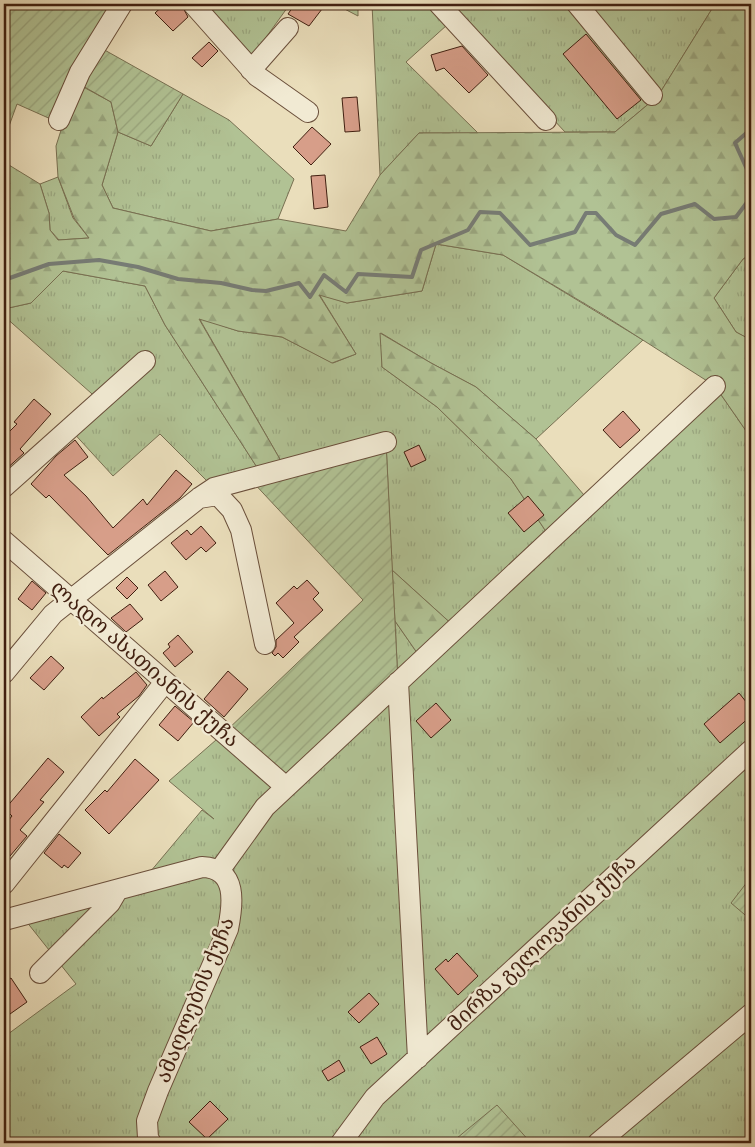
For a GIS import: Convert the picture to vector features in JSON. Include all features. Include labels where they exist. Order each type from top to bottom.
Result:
[{"type":"street","points":[[58,120],[80,72],[122,4]]},
{"type":"street","points":[[193,4],[257,76],[308,112]]},
{"type":"street","points":[[439,4],[546,120]]},
{"type":"street","points":[[577,4],[652,95]]},
{"type":"street","points":[[251,70],[288,28]]},
{"type":"street","points":[[4,487],[145,362]]},
{"type":"street","points":[[4,920],[202,867],[211,867],[219,871],[265,807],[715,386]]},
{"type":"street","points":[[4,673],[53,614],[214,488],[386,442]]},
{"type":"street","points":[[199,498],[218,496],[232,510],[241,530],[265,644]]},
{"type":"street","name":"ლადო ასათიანის ქუჩა","points":[[4,541],[286,787]]},
{"type":"street","points":[[4,884],[165,682]]},
{"type":"street","points":[[398,682],[418,1058]]},
{"type":"street","name":"მირზა გელოვანის ქუჩა","points":[[341,1143],[375,1097],[751,750]]},
{"type":"street","name":"ამაღლების ქუჩა","points":[[151,1143],[148,1138],[147,1120],[228,929],[233,903],[226,879],[219,871]]},
{"type":"street","points":[[40,973],[110,903],[117,891]]},
{"type":"street","points":[[598,1143],[751,1014]]},
{"type":"green space","points":[[4,4],[114,4],[53,120],[17,104],[4,140]]},
{"type":"green space","points":[[203,4],[290,4],[249,61]]},
{"type":"green space","points":[[335,4],[358,4],[358,16]]},
{"type":"green space","points":[[372,4],[429,4],[447,25],[406,62],[478,133],[419,133],[380,175]]},
{"type":"green space","points":[[446,4],[715,4],[658,96],[615,132],[565,132]]},
{"type":"green space","points":[[715,4],[751,4],[751,254],[743,259],[714,298],[736,332],[751,340],[751,438],[715,386],[602,314],[503,255],[436,244],[422,291],[347,303],[319,295],[356,354],[332,363],[282,337],[238,331],[199,319],[285,468],[262,475],[165,325],[145,286],[63,271],[31,303],[4,309],[4,162],[40,184],[49,213],[50,230],[58,240],[89,238],[74,218],[58,177],[56,146],[76,83],[111,102],[118,132],[102,185],[113,208],[211,231],[278,219],[346,231],[380,175],[419,133],[615,132],[658,96]]},
{"type":"green space","points":[[101,48],[183,94],[151,146],[118,132],[111,102],[81,85]]},
{"type":"green space","points":[[183,94],[229,120],[294,179],[278,219],[211,231],[113,208],[102,185],[118,132],[151,146]]},
{"type":"green space","points":[[58,177],[73,218],[89,238],[59,240],[50,230],[49,213],[40,184]]},
{"type":"green space","points":[[436,244],[503,255],[643,340],[536,439],[476,387],[381,333],[382,367],[437,407],[511,479],[551,539],[715,386],[751,438],[751,1143],[4,1143],[4,1037],[76,984],[22,916],[140,884],[202,810],[214,819],[169,781],[224,733],[398,682],[395,621],[422,660],[456,628],[392,570],[386,442],[285,468],[199,318],[238,331],[282,337],[333,363],[356,354],[319,294],[347,303],[422,291]]},
{"type":"green space","points":[[751,254],[751,340],[736,332],[714,298],[743,259]]},
{"type":"green space","points":[[63,271],[145,286],[165,325],[262,475],[214,488],[160,434],[113,476],[70,429],[100,401],[4,316],[4,309],[31,303]]},
{"type":"green space","points":[[380,333],[476,387],[536,439],[590,502],[551,539],[511,479],[437,407],[382,367]]},
{"type":"green space","points":[[386,442],[398,682],[286,787],[224,733],[363,600],[249,478]]},
{"type":"green space","points":[[392,570],[456,628],[422,660],[395,621]]},
{"type":"green space","points":[[751,877],[751,920],[731,903]]},
{"type":"green space","points":[[497,1105],[531,1143],[451,1143]]},
{"type":"building","points":[[165,4],[181,4],[188,17],[173,31],[155,13]]},
{"type":"building","points":[[295,4],[314,4],[322,9],[309,26],[288,14]]},
{"type":"building","points":[[586,34],[641,100],[617,119],[563,54]]},
{"type":"building","points":[[209,42],[218,51],[202,67],[192,58]]},
{"type":"building","points":[[462,46],[488,75],[469,93],[444,68],[436,71],[431,55]]},
{"type":"building","points":[[357,97],[360,131],[345,132],[342,98]]},
{"type":"building","points":[[312,127],[331,144],[311,165],[293,147]]},
{"type":"building","points":[[325,175],[328,207],[314,209],[311,176]]},
{"type":"building","points":[[34,399],[51,414],[20,449],[24,453],[4,471],[4,437],[17,424],[14,422]]},
{"type":"building","points":[[623,411],[640,430],[620,448],[603,430]]},
{"type":"building","points":[[75,440],[88,457],[64,475],[86,496],[113,528],[143,499],[147,505],[176,470],[192,484],[180,498],[108,555],[49,495],[46,498],[31,484],[56,456]]},
{"type":"building","points":[[419,445],[426,460],[411,467],[404,452]]},
{"type":"building","points":[[528,496],[544,515],[524,532],[508,513]]},
{"type":"building","points":[[201,526],[216,543],[206,552],[201,547],[186,560],[171,543],[187,530],[191,535]]},
{"type":"building","points":[[165,571],[178,587],[161,601],[148,585]]},
{"type":"building","points":[[127,577],[138,588],[127,599],[116,588]]},
{"type":"building","points":[[307,580],[319,593],[313,599],[323,610],[294,637],[299,642],[283,658],[278,653],[275,656],[272,653],[276,647],[276,640],[294,623],[276,603],[294,586],[297,589]]},
{"type":"building","points":[[32,581],[46,593],[32,610],[18,599]]},
{"type":"building","points":[[130,604],[143,619],[126,632],[111,618]]},
{"type":"building","points":[[178,635],[193,652],[175,667],[163,653],[170,647],[168,644]]},
{"type":"building","points":[[51,656],[64,668],[44,690],[30,678]]},
{"type":"building","points":[[228,671],[248,689],[224,717],[204,699]]},
{"type":"building","points":[[136,672],[147,685],[139,696],[117,714],[120,717],[99,736],[81,717],[102,697],[103,699]]},
{"type":"building","points":[[739,693],[751,708],[751,716],[720,743],[704,724]]},
{"type":"building","points":[[436,703],[451,720],[431,738],[416,721]]},
{"type":"building","points":[[175,706],[194,722],[178,741],[159,725]]},
{"type":"building","points":[[48,758],[64,772],[40,800],[44,802],[20,830],[27,836],[10,856],[4,851],[4,826],[12,816],[5,809]]},
{"type":"building","points":[[135,759],[159,780],[109,834],[85,810],[105,790],[107,792]]},
{"type":"building","points":[[59,834],[81,853],[68,868],[64,865],[62,868],[44,853]]},
{"type":"building","points":[[457,953],[478,976],[458,995],[435,969],[446,959],[448,962]]},
{"type":"building","points":[[11,978],[27,1002],[10,1014],[4,1005],[4,982]]},
{"type":"building","points":[[369,993],[379,1004],[359,1023],[348,1012]]},
{"type":"building","points":[[377,1037],[387,1054],[371,1064],[360,1047]]},
{"type":"building","points":[[339,1060],[345,1071],[328,1081],[322,1071]]},
{"type":"building","points":[[210,1101],[228,1119],[207,1139],[189,1122]]},
{"type":"waterway","points":[[751,129],[735,143],[750,176],[751,191]]},
{"type":"waterway","points":[[4,276],[7,279],[49,264],[99,260],[138,267],[178,279],[221,283],[252,290],[266,291],[299,283],[310,297],[324,275],[346,292],[358,274],[412,277],[421,250],[468,230],[480,212],[500,213],[530,245],[575,232],[586,213],[596,213],[616,235],[635,245],[661,214],[695,204],[714,219],[736,217],[751,197]]}]
